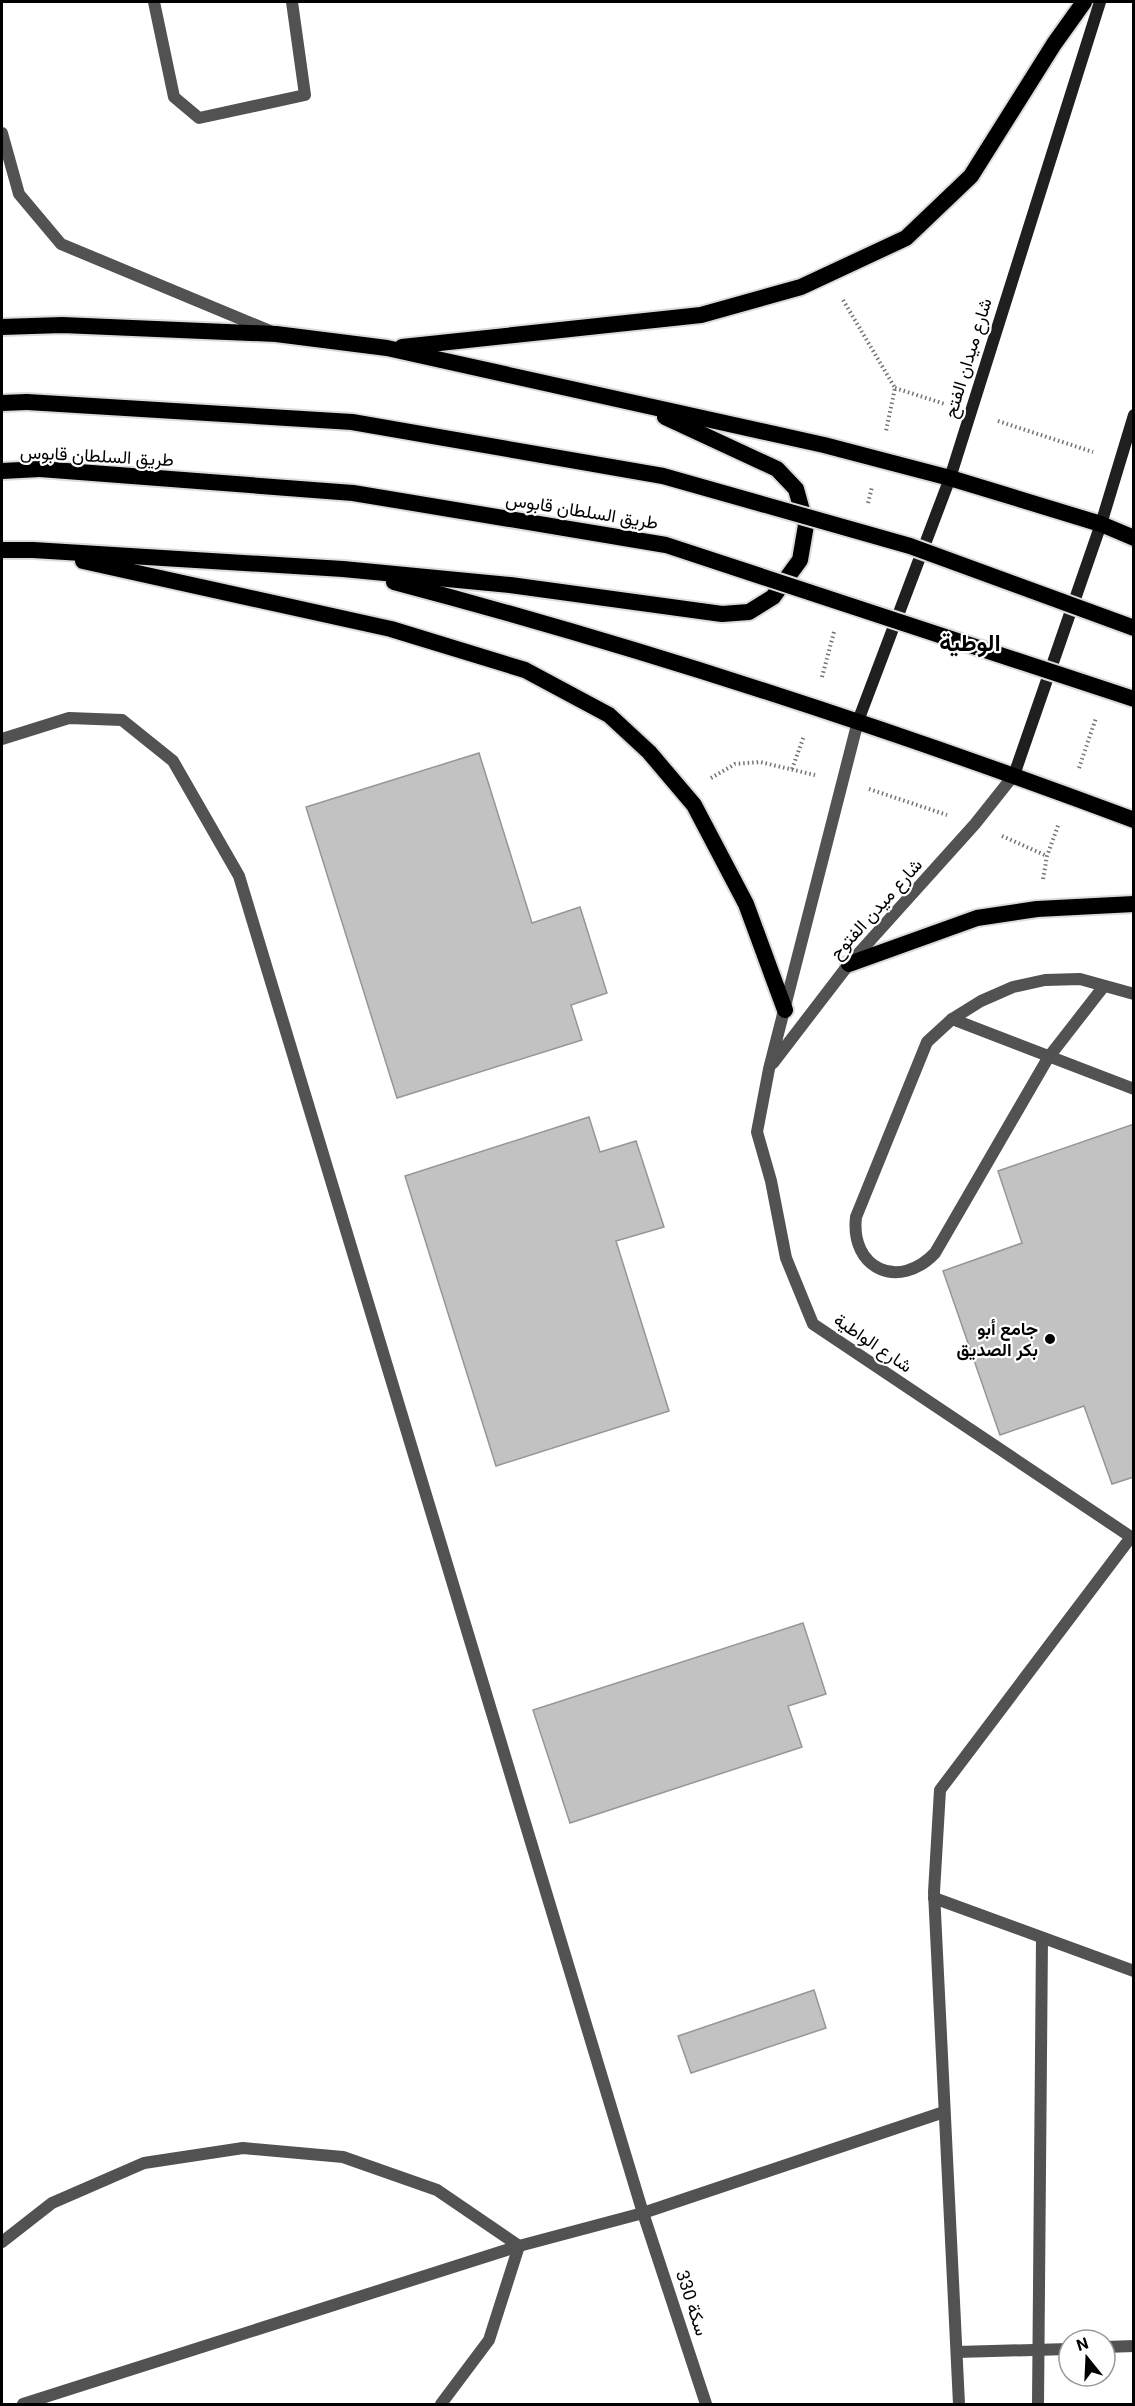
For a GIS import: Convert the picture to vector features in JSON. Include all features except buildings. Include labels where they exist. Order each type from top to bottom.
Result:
[{"type":"highway","points":[[387,348],[701,315],[801,287],[906,238],[971,176],[1054,44],[1084,2]]},
{"type":"highway","points":[[2,327],[62,325],[276,334],[387,348],[824,445],[950,478],[1101,524],[1134,538]]},
{"type":"highway","points":[[2,404],[27,402],[352,422],[663,476],[910,546],[1134,628]]},
{"type":"highway","points":[[2,550],[343,568],[510,585],[722,614],[749,612],[773,597],[800,560],[806,525],[796,489],[777,469],[637,404]]},
{"type":"highway","name":"طريق السلطان قابوس","points":[[2,471],[40,469],[353,493],[666,545],[1134,699]]},
{"type":"highway","points":[[33,550],[391,629],[525,670],[609,715],[649,752],[694,805],[746,904],[785,1010]]},
{"type":"highway","points":[[343,568],[511,613],[858,721],[1134,819]]},
{"type":"highway","points":[[849,964],[977,918],[1037,909],[1134,904]]},
{"type":"main road","name":"شارع ميدان الفتح","points":[[858,721],[950,478],[1100,2]]},
{"type":"main road","points":[[1014,775],[1101,524],[1134,415]]},
{"type":"street","points":[[154,2],[174,97],[199,118],[305,95],[292,2]]},
{"type":"street","points":[[2,132],[19,194],[61,244],[276,334]]},
{"type":"street","name":"سكة 330","points":[[2,739],[69,718],[122,720],[173,761],[239,876],[643,2213],[706,2404]]},
{"type":"street","name":"شارع الواطية","points":[[858,721],[769,1069],[757,1132],[771,1181],[786,1258],[813,1324],[1132,1538]]},
{"type":"street","name":"شارع ميدن الفتوح","points":[[769,1069],[849,964],[975,825],[1014,775]]},
{"type":"street","points":[[1104,986],[1048,1058],[935,1253],[926,1263],[913,1270],[900,1273],[874,1266],[857,1244],[856,1217],[927,1042],[952,1019],[981,1001],[1013,987],[1046,980],[1080,979],[1134,994]]},
{"type":"street","points":[[952,1019],[1048,1058],[1134,1089]]},
{"type":"street","points":[[959,2404],[934,1898],[940,1790],[1132,1538]]},
{"type":"street","points":[[934,1898],[1134,1971]]},
{"type":"street","points":[[1038,2404],[1042,1938]]},
{"type":"street","points":[[23,2404],[519,2246],[643,2213],[944,2112]]},
{"type":"street","points":[[2,2242],[52,2203],[144,2163],[243,2148],[343,2157],[437,2190],[519,2246]]},
{"type":"street","points":[[441,2404],[489,2340],[519,2246]]},
{"type":"street","points":[[1117,2347],[1134,2346]]},
{"type":"street","points":[[957,2352],[1057,2349]]},
{"type":"path","points":[[895,388],[1120,461]]},
{"type":"path","points":[[1037,909],[1047,856],[1096,718]]},
{"type":"place","name":"جامع أبو بكر الصديق","points":[[1050,1339]]},
{"type":"district","name":"الوطية","points":[[970,643]]}]
